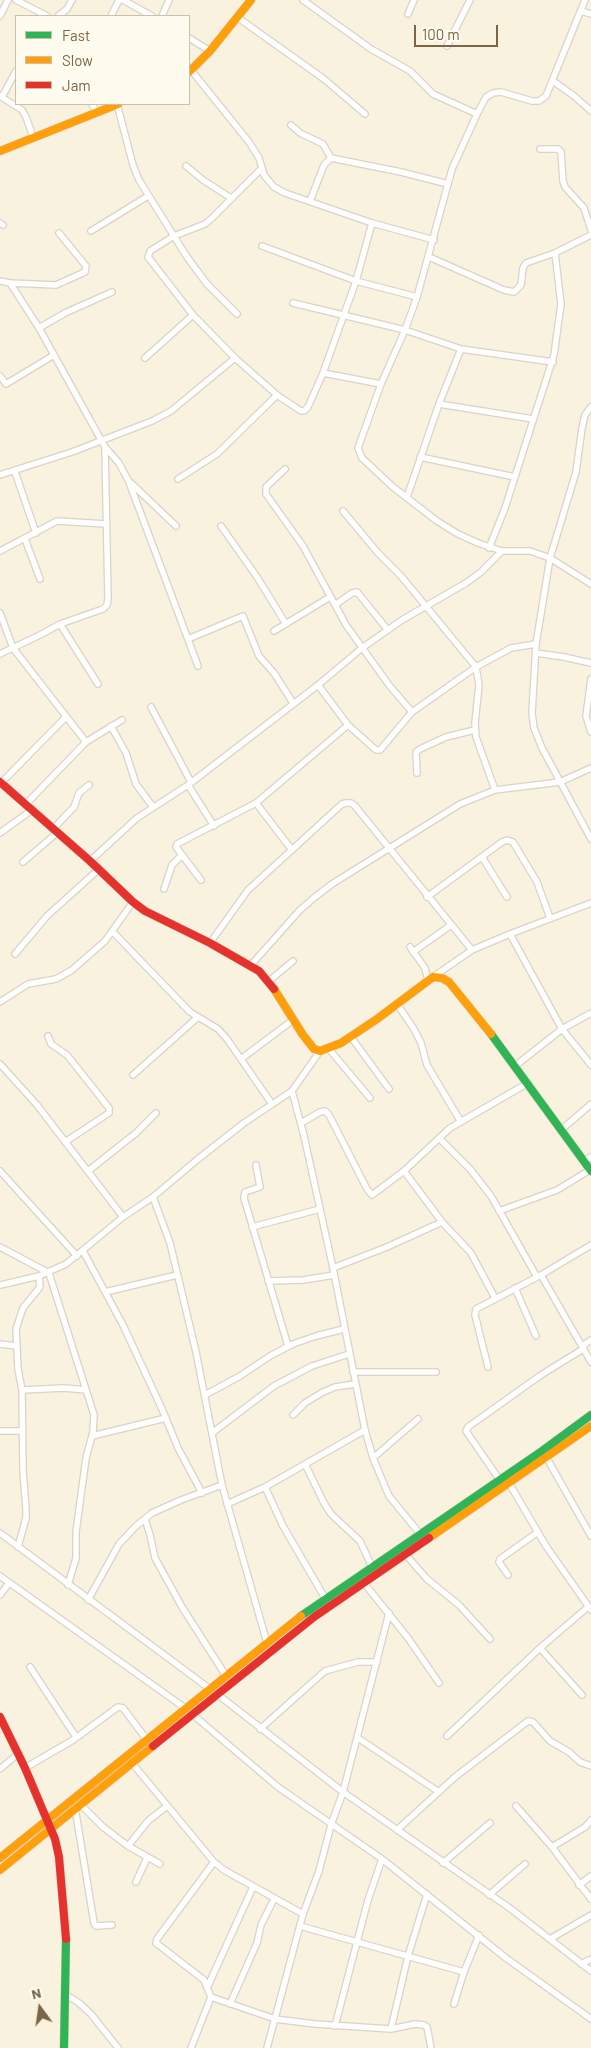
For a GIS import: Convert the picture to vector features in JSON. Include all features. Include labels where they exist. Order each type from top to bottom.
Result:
[{"type":"main road","points":[[190,71],[210,51],[250,0]]},
{"type":"main road","points":[[0,151],[115,105]]},
{"type":"main road","points":[[1,782],[145,911],[251,965],[269,981],[310,1045],[320,1051],[351,1037],[431,979],[442,978],[449,982],[528,1083],[561,1130],[587,1159],[591,1171]]},
{"type":"main road","points":[[0,1858],[185,1708],[326,1598],[542,1451],[591,1415]]},
{"type":"main road","points":[[0,1870],[314,1617],[591,1426]]},
{"type":"main road","points":[[0,1717],[19,1754],[55,1839],[59,1857],[66,1928],[64,2048]]},
{"type":"street","points":[[0,16],[8,0]]},
{"type":"street","points":[[16,0],[43,15]]},
{"type":"street","points":[[59,15],[67,9],[72,0]]},
{"type":"street","points":[[112,15],[119,0]]},
{"type":"street","points":[[123,0],[150,15]]},
{"type":"street","points":[[162,15],[169,0]]},
{"type":"street","points":[[303,0],[370,49],[410,71],[433,94],[477,114]]},
{"type":"street","points":[[408,14],[414,0]]},
{"type":"street","points":[[447,46],[470,0]]},
{"type":"street","points":[[585,0],[546,96],[532,101],[501,92],[493,93],[486,97],[477,114],[458,154],[417,297],[405,330],[381,384],[358,452],[393,487],[451,529],[489,548],[502,551],[530,551],[550,558],[591,584]]},
{"type":"street","points":[[581,11],[591,14]]},
{"type":"street","points":[[236,17],[324,79],[365,114]]},
{"type":"street","points":[[190,39],[210,51]]},
{"type":"street","points":[[190,71],[249,142],[259,158],[264,175],[274,186],[372,223],[434,240]]},
{"type":"street","points":[[15,73],[1,96],[22,110],[33,137]]},
{"type":"street","points":[[553,82],[574,96],[591,111]]},
{"type":"street","points":[[92,105],[96,112]]},
{"type":"street","points":[[118,105],[133,165],[148,196],[208,284],[237,314]]},
{"type":"street","points":[[291,125],[300,133],[323,144],[331,158],[401,172],[448,184]]},
{"type":"street","points":[[540,150],[558,149],[561,152],[562,181],[584,208],[591,230]]},
{"type":"street","points":[[310,201],[324,165],[331,158]]},
{"type":"street","points":[[186,166],[203,180],[231,198]]},
{"type":"street","points":[[262,168],[204,224],[174,236],[150,251],[148,258],[193,315],[235,358],[277,395],[297,409],[304,411],[308,407],[323,373],[356,281],[372,223]]},
{"type":"street","points":[[91,230],[148,196]]},
{"type":"street","points":[[0,281],[56,284],[85,272],[86,266],[58,233]]},
{"type":"street","points":[[429,257],[504,290],[514,292],[521,285],[523,268],[526,262],[555,254],[591,235]]},
{"type":"street","points":[[262,246],[356,281],[417,297]]},
{"type":"street","points":[[489,548],[553,362],[561,304],[555,254]]},
{"type":"street","points":[[10,283],[39,328],[104,444],[119,463],[129,482],[198,666]]},
{"type":"street","points":[[39,328],[65,313],[112,292]]},
{"type":"street","points":[[293,303],[405,330],[460,349],[553,362]]},
{"type":"street","points":[[145,358],[193,315]]},
{"type":"street","points":[[407,497],[460,349]]},
{"type":"street","points":[[0,376],[6,384],[54,355]]},
{"type":"street","points":[[0,475],[104,444],[133,430],[171,411],[235,358]]},
{"type":"street","points":[[323,373],[381,384]]},
{"type":"street","points":[[178,478],[217,454],[277,395]]},
{"type":"street","points":[[439,404],[533,418]]},
{"type":"street","points":[[591,407],[585,415],[576,472],[550,558],[536,644],[532,713],[534,728],[542,748],[591,839]]},
{"type":"street","points":[[0,654],[60,624],[103,609],[107,604],[104,444]]},
{"type":"street","points":[[420,457],[515,477]]},
{"type":"street","points":[[285,469],[266,487],[265,492],[298,537],[330,597],[362,648],[389,685],[412,712]]},
{"type":"street","points":[[15,472],[36,533]]},
{"type":"street","points":[[129,482],[176,526]]},
{"type":"street","points":[[343,511],[426,606],[476,667],[479,685],[475,730],[478,745],[495,790]]},
{"type":"street","points":[[0,551],[50,524],[63,520],[106,524]]},
{"type":"street","points":[[221,526],[257,577],[286,624]]},
{"type":"street","points":[[25,539],[40,579]]},
{"type":"street","points":[[90,861],[137,818],[190,784],[318,685],[362,648],[387,630],[466,583],[481,572],[502,551]]},
{"type":"street","points":[[335,605],[352,593],[357,592],[387,630]]},
{"type":"street","points":[[274,632],[330,597]]},
{"type":"street","points":[[0,613],[13,648],[86,742]]},
{"type":"street","points":[[188,639],[243,616],[259,656],[274,673],[293,703]]},
{"type":"street","points":[[60,624],[98,684]]},
{"type":"street","points":[[318,685],[348,725],[376,750],[380,750],[412,712],[476,667],[511,648],[536,644]]},
{"type":"street","points":[[536,653],[591,663]]},
{"type":"street","points":[[591,679],[587,722],[591,732]]},
{"type":"street","points":[[151,707],[190,784],[214,826]]},
{"type":"street","points":[[1,782],[66,717]]},
{"type":"street","points":[[0,833],[28,807],[86,742],[122,720]]},
{"type":"street","points":[[201,880],[176,847],[177,844],[256,803],[294,773],[348,725]]},
{"type":"street","points":[[111,726],[126,753],[136,784],[153,807]]},
{"type":"street","points":[[417,773],[416,752],[420,749],[446,737],[475,730]]},
{"type":"street","points":[[251,965],[300,910],[332,884],[460,804],[495,790],[560,782],[591,768]]},
{"type":"street","points":[[23,862],[55,831],[74,807],[79,793],[88,785]]},
{"type":"street","points":[[256,803],[292,850]]},
{"type":"street","points":[[210,943],[238,901],[342,804],[351,803],[472,950]]},
{"type":"street","points":[[428,897],[504,840],[513,842],[537,882],[550,918]]},
{"type":"street","points":[[164,889],[172,865],[182,855]]},
{"type":"street","points":[[482,857],[507,897]]},
{"type":"street","points":[[15,954],[47,916],[99,869]]},
{"type":"street","points":[[0,1002],[28,984],[56,978],[72,970],[105,941],[133,902]]},
{"type":"street","points":[[451,925],[411,950],[431,979],[472,950],[591,903]]},
{"type":"street","points":[[112,931],[190,1012],[218,1029],[272,1104]]},
{"type":"street","points":[[510,934],[562,1029],[591,1065]]},
{"type":"street","points":[[269,981],[292,961]]},
{"type":"street","points":[[397,1004],[419,1037],[427,1065],[461,1122]]},
{"type":"street","points":[[515,1066],[562,1029],[591,1013]]},
{"type":"street","points":[[133,1075],[198,1017]]},
{"type":"street","points":[[241,1059],[293,1020]]},
{"type":"street","points":[[48,1036],[51,1044],[67,1055],[109,1108],[109,1113],[65,1142]]},
{"type":"street","points":[[351,1037],[389,1089]]},
{"type":"street","points":[[329,1048],[370,1098]]},
{"type":"street","points":[[0,1285],[49,1273],[77,1256],[124,1217],[153,1197],[198,1159],[292,1091],[320,1051]]},
{"type":"street","points":[[0,1064],[36,1105],[124,1217]]},
{"type":"street","points":[[300,1123],[320,1112],[325,1111],[329,1114],[370,1195],[379,1191],[404,1171],[450,1128],[528,1083]]},
{"type":"street","points":[[292,1091],[320,1209],[355,1384],[373,1458],[389,1496],[420,1534]]},
{"type":"street","points":[[561,1130],[591,1104]]},
{"type":"street","points":[[88,1171],[136,1134],[156,1113]]},
{"type":"street","points":[[439,1138],[480,1181],[591,1362]]},
{"type":"street","points":[[256,1164],[260,1188],[245,1192],[243,1196],[288,1346]]},
{"type":"street","points":[[0,1171],[77,1256]]},
{"type":"street","points":[[404,1171],[442,1222],[471,1253],[495,1298]]},
{"type":"street","points":[[499,1211],[551,1193],[591,1171]]},
{"type":"street","points":[[153,1197],[170,1243],[222,1485],[267,1643]]},
{"type":"street","points":[[252,1227],[320,1209]]},
{"type":"street","points":[[333,1268],[387,1247],[442,1222]]},
{"type":"street","points":[[488,1367],[475,1312],[495,1298],[539,1276],[591,1245]]},
{"type":"street","points":[[0,1247],[49,1273],[94,1415],[92,1436],[83,1476],[76,1532],[76,1558],[68,1585]]},
{"type":"street","points":[[83,1251],[123,1325],[178,1448],[202,1493]]},
{"type":"street","points":[[105,1292],[177,1275]]},
{"type":"street","points":[[268,1281],[303,1280],[334,1275]]},
{"type":"street","points":[[18,1547],[26,1518],[22,1390],[16,1346],[17,1321],[23,1308],[40,1287],[39,1276]]},
{"type":"street","points":[[514,1288],[536,1336]]},
{"type":"street","points":[[204,1395],[240,1376],[288,1346],[344,1329]]},
{"type":"street","points":[[499,1479],[466,1431],[541,1375],[583,1349],[585,1344],[591,1340]]},
{"type":"street","points":[[0,1344],[16,1346]]},
{"type":"street","points":[[212,1434],[274,1386],[312,1366],[349,1354]]},
{"type":"street","points":[[353,1372],[436,1372]]},
{"type":"street","points":[[293,1415],[305,1404],[335,1386],[355,1384]]},
{"type":"street","points":[[22,1390],[64,1388],[86,1390]]},
{"type":"street","points":[[92,1436],[166,1418]]},
{"type":"street","points":[[373,1458],[418,1419]]},
{"type":"street","points":[[227,1504],[265,1487],[365,1430]]},
{"type":"street","points":[[0,1431],[22,1431]]},
{"type":"street","points":[[542,1451],[591,1536]]},
{"type":"street","points":[[305,1464],[331,1514],[360,1541],[372,1567]]},
{"type":"street","points":[[447,1736],[540,1648],[590,1609],[538,1532],[509,1483]]},
{"type":"street","points":[[88,1600],[119,1544],[144,1519],[152,1513],[181,1500],[222,1485]]},
{"type":"street","points":[[265,1487],[282,1526],[326,1598]]},
{"type":"street","points":[[144,1519],[150,1535],[154,1558],[182,1607],[226,1676]]},
{"type":"street","points":[[508,1575],[499,1562],[500,1559],[538,1532]]},
{"type":"street","points":[[0,1533],[210,1689]]},
{"type":"street","points":[[406,1555],[427,1579],[459,1605],[490,1639]]},
{"type":"street","points":[[0,1576],[185,1708]]},
{"type":"street","points":[[0,1595],[9,1583]]},
{"type":"street","points":[[364,1583],[439,1683]]},
{"type":"street","points":[[267,2048],[303,1914],[319,1871],[331,1825],[344,1792],[389,1614]]},
{"type":"street","points":[[540,1648],[582,1695]]},
{"type":"street","points":[[260,1729],[325,1672],[358,1662],[377,1662]]},
{"type":"street","points":[[30,1667],[76,1738]]},
{"type":"street","points":[[217,1694],[344,1792],[511,1909],[591,1972]]},
{"type":"street","points":[[25,1768],[76,1738],[120,1707],[147,1740]]},
{"type":"street","points":[[192,1714],[278,1787],[382,1860],[506,1958],[591,2019]]},
{"type":"street","points":[[397,1830],[455,1777],[528,1721],[533,1722],[550,1741],[569,1752],[580,1762],[591,1766]]},
{"type":"street","points":[[358,1738],[439,1792]]},
{"type":"street","points":[[0,1769],[19,1754]]},
{"type":"street","points":[[132,1763],[214,1862],[253,1887],[303,1914]]},
{"type":"street","points":[[78,1806],[128,1846],[160,1864]]},
{"type":"street","points":[[78,1806],[94,1923],[96,1926],[112,1925]]},
{"type":"street","points":[[128,1846],[148,1821],[167,1806]]},
{"type":"street","points":[[516,1806],[552,1847],[591,1899]]},
{"type":"street","points":[[552,1847],[585,1827],[591,1820]]},
{"type":"street","points":[[443,1863],[490,1823]]},
{"type":"street","points":[[136,1882],[147,1858]]},
{"type":"street","points":[[335,2026],[368,1900],[382,1860]]},
{"type":"street","points":[[191,2048],[211,1997],[204,1980],[156,1942],[214,1862]]},
{"type":"street","points":[[489,1895],[525,1864]]},
{"type":"street","points":[[579,1885],[591,1876]]},
{"type":"street","points":[[207,1988],[253,1887]]},
{"type":"street","points":[[391,2029],[408,1956],[427,1894]]},
{"type":"street","points":[[230,2004],[257,1943],[261,1925],[274,1899]]},
{"type":"street","points":[[550,1940],[591,1915]]},
{"type":"street","points":[[300,1926],[464,1972]]},
{"type":"street","points":[[454,2004],[479,1935]]},
{"type":"street","points":[[581,1964],[591,1959]]},
{"type":"street","points":[[65,1994],[91,2014],[118,2048]]},
{"type":"street","points":[[211,1997],[275,2018],[335,2026],[391,2029],[415,2024],[424,2025],[427,2027],[431,2048]]},
{"type":"shaded area","points":[[0,0],[591,0],[591,2048],[0,2048]]},
{"type":"traffic: fast","points":[[491,1034],[591,1171]]},
{"type":"traffic: fast","points":[[301,1616],[542,1451],[591,1415]]},
{"type":"traffic: fast","points":[[64,2048],[66,1939]]},
{"type":"traffic: slow","points":[[190,71],[210,51],[251,0]]},
{"type":"traffic: slow","points":[[0,151],[115,105]]},
{"type":"traffic: slow","points":[[274,989],[303,1035],[314,1049],[320,1051],[341,1043],[433,977],[442,978],[449,982],[491,1034]]},
{"type":"traffic: slow","points":[[429,1538],[591,1426]]},
{"type":"traffic: slow","points":[[0,1858],[301,1616]]},
{"type":"traffic: slow","points":[[0,1870],[153,1746]]},
{"type":"traffic: jam","points":[[0,782],[90,861],[133,902],[145,911],[210,943],[259,971],[274,989]]},
{"type":"traffic: jam","points":[[153,1746],[314,1617],[429,1538]]},
{"type":"traffic: jam","points":[[0,1717],[25,1768],[55,1839],[59,1857],[66,1939]]}]
